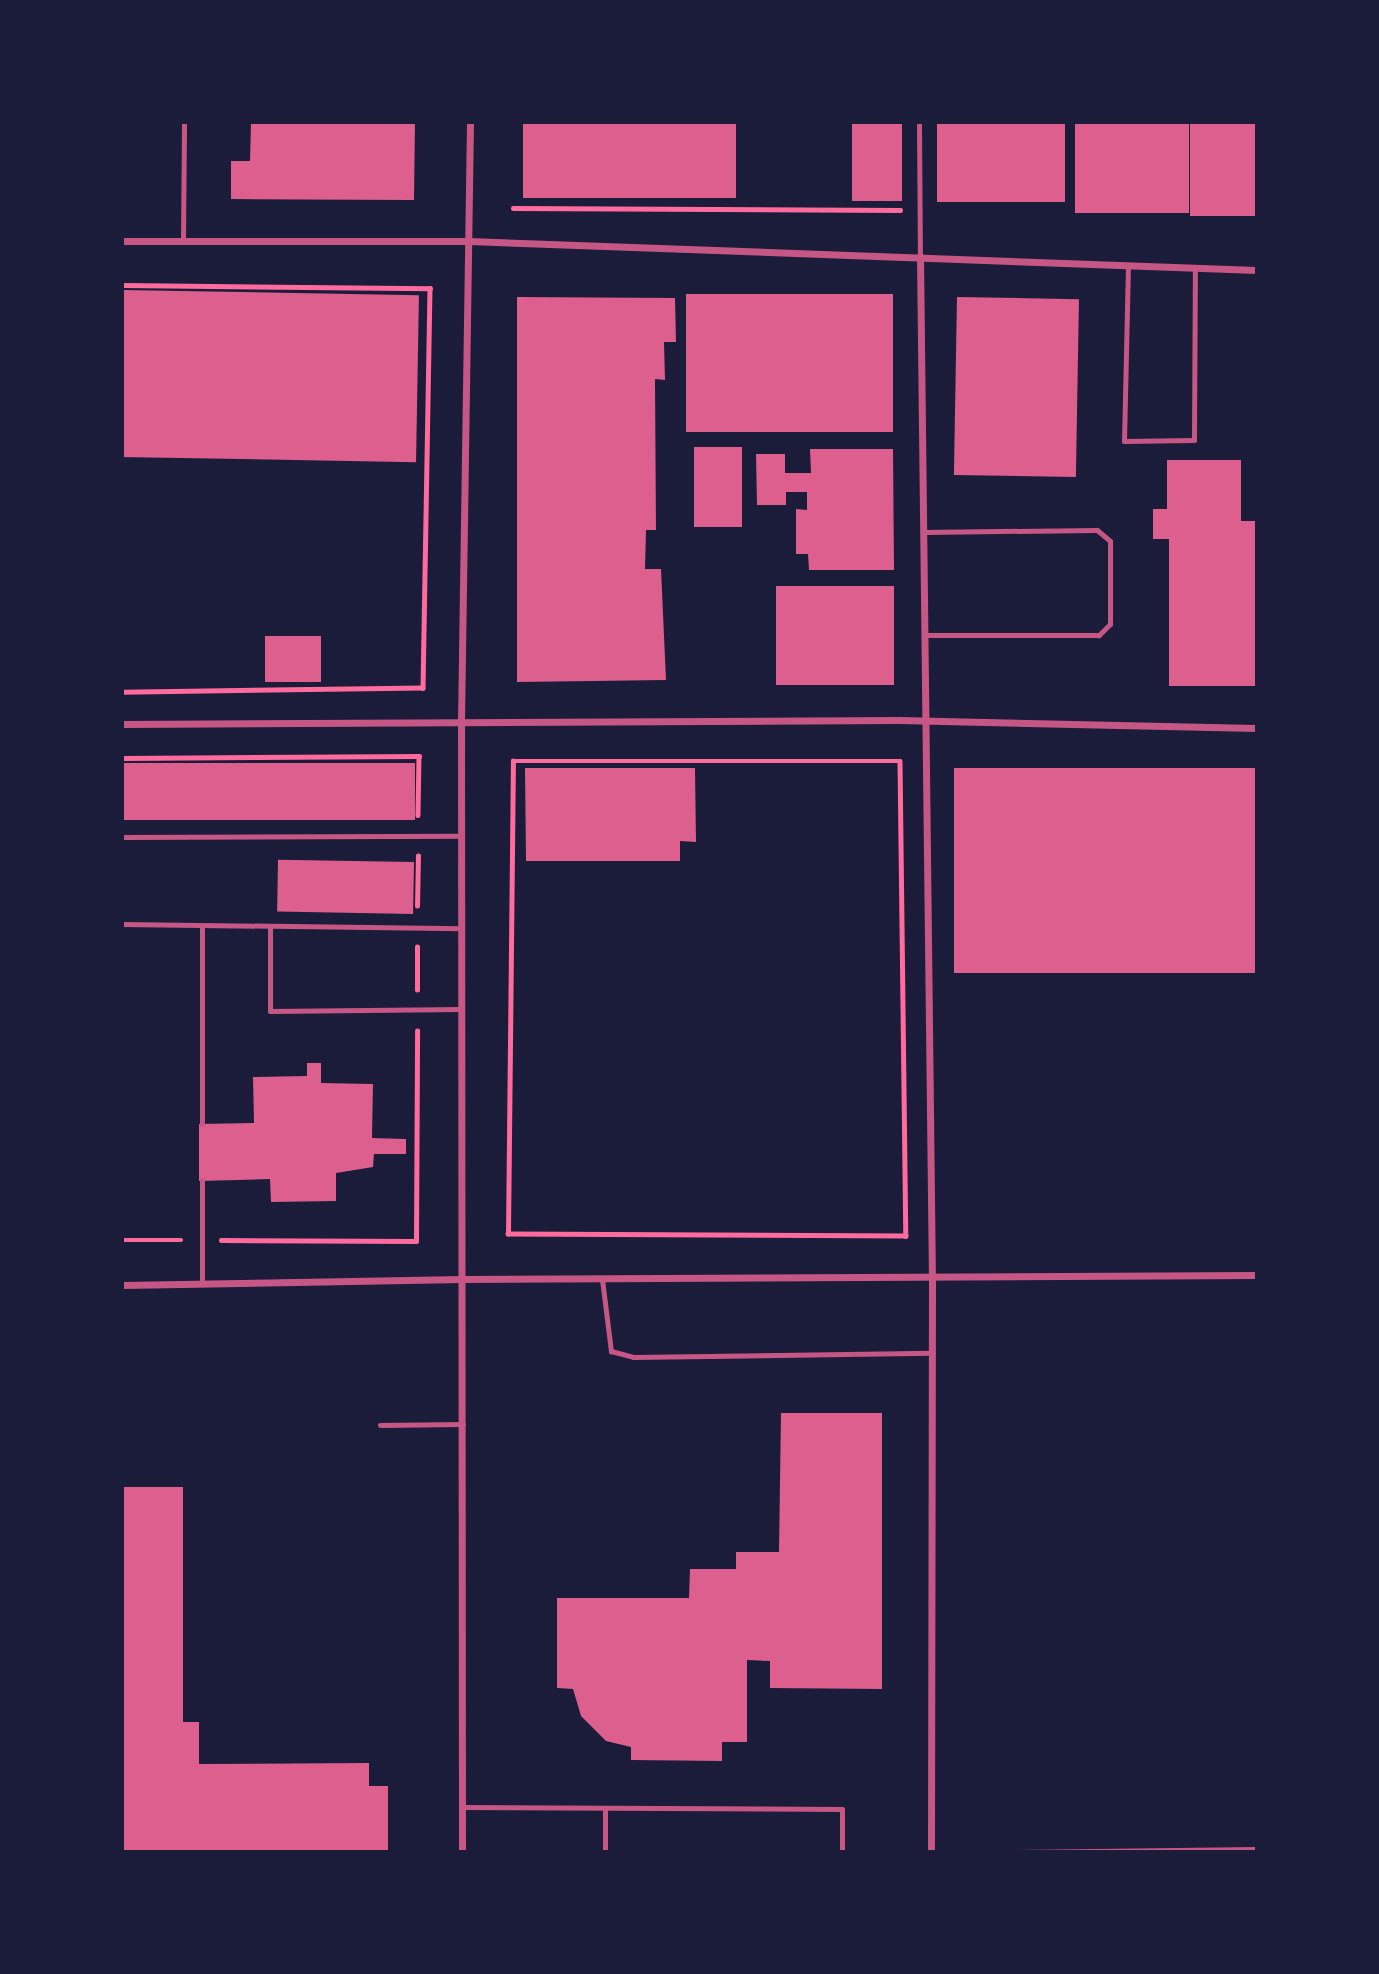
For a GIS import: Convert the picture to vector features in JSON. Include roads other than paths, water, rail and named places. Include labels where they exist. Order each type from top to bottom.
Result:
[{"type":"street","points":[[462,1852],[461,722],[470,122]]},
{"type":"street","points":[[122,241],[469,241],[1256,270]]},
{"type":"street","points":[[920,256],[932,1278],[931,1852]]},
{"type":"street","points":[[122,724],[925,720],[1256,727]]},
{"type":"street","points":[[122,1285],[463,1279],[1256,1275]]},
{"type":"lane","points":[[183,241],[184,122]]},
{"type":"lane","points":[[919,122],[920,256]]},
{"type":"lane","points":[[1128,265],[1124,441],[1194,440],[1195,268]]},
{"type":"lane","points":[[924,532],[1097,530],[1110,541],[1110,624],[1099,635],[925,635]]},
{"type":"lane","points":[[122,837],[462,836]]},
{"type":"lane","points":[[122,924],[462,928]]},
{"type":"lane","points":[[202,925],[202,1124]]},
{"type":"lane","points":[[270,926],[270,1011],[462,1009]]},
{"type":"lane","points":[[202,1181],[202,1284]]},
{"type":"lane","points":[[602,1279],[611,1351],[633,1357],[932,1353]]},
{"type":"lane","points":[[380,1425],[463,1424]]},
{"type":"lane","points":[[462,1807],[605,1810],[842,1809],[842,1852]]},
{"type":"lane","points":[[605,1810],[605,1852]]},
{"type":"lane","points":[[1011,1852],[1256,1849]]}]
